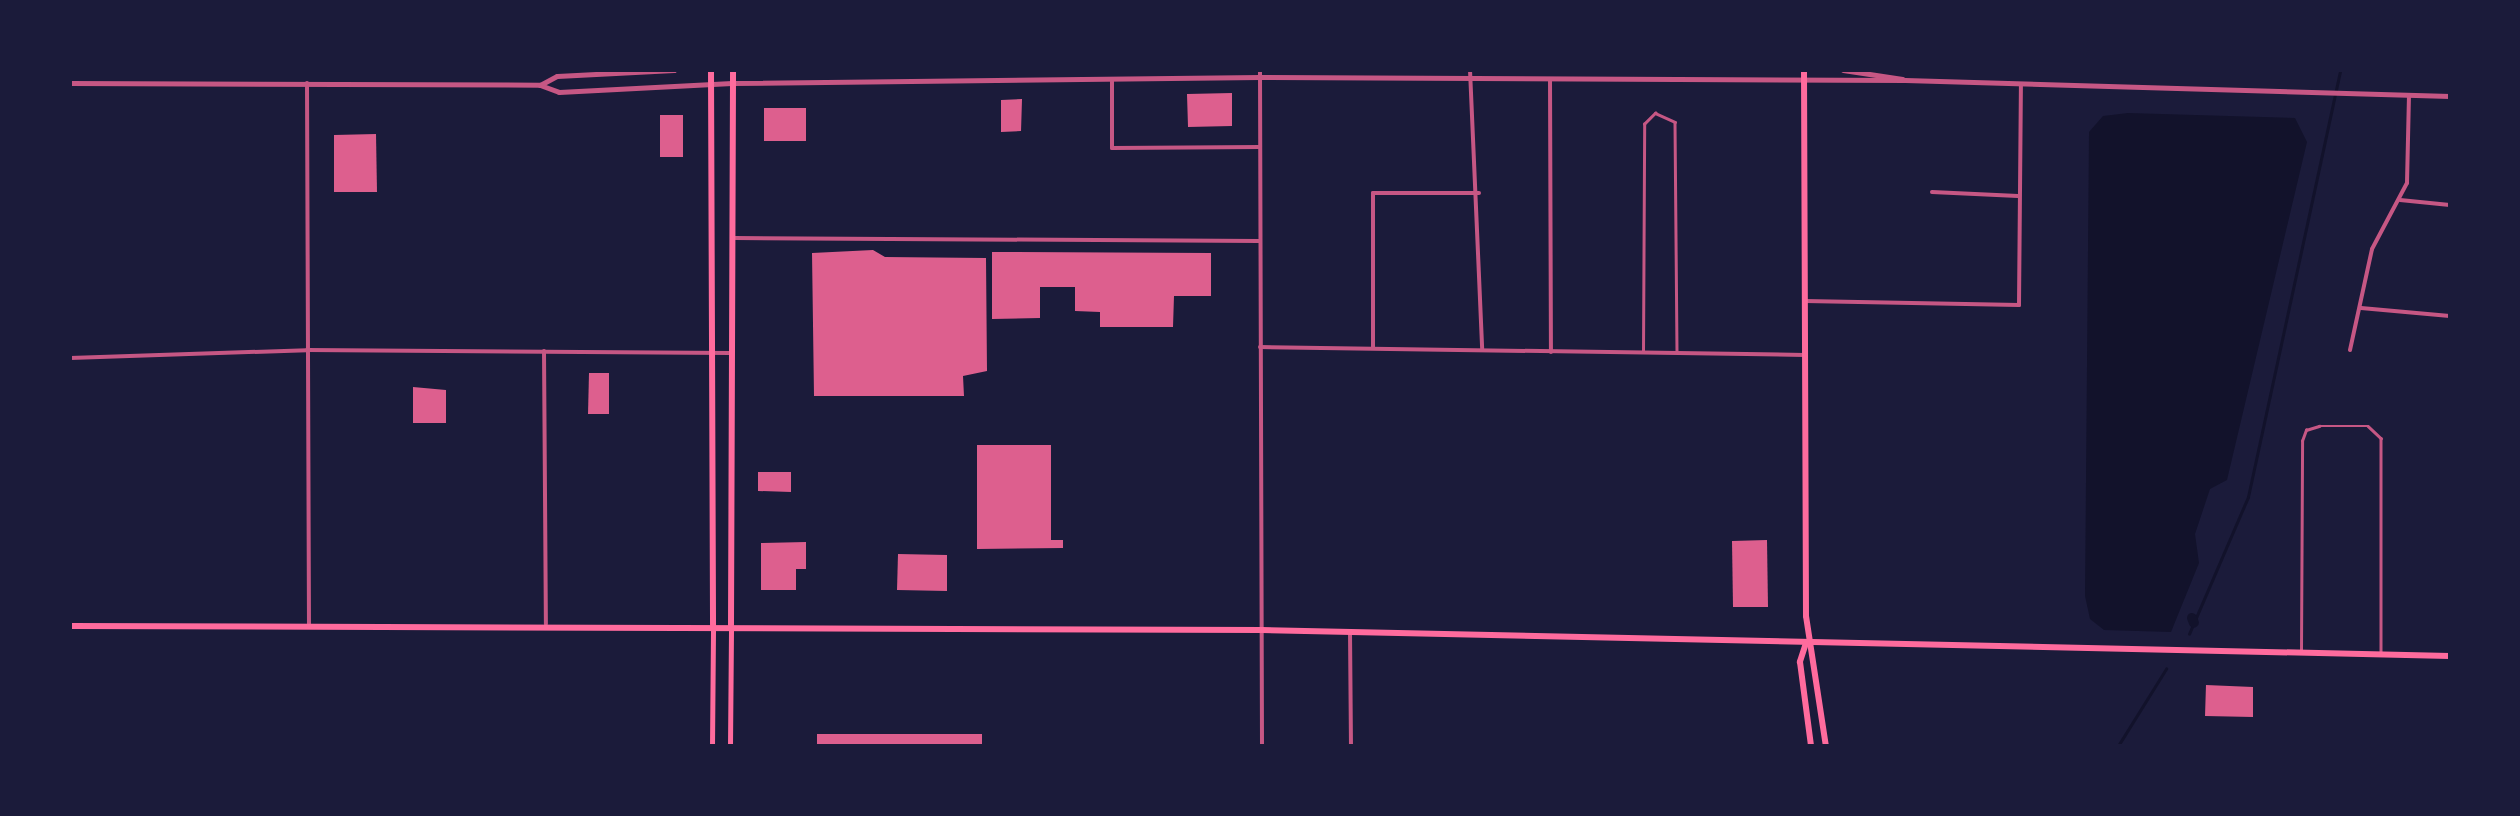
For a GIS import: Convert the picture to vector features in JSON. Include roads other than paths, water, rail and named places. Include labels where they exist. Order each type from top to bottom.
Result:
[{"type":"main road","points":[[711,70],[712,746]]},
{"type":"main road","points":[[730,746],[733,70]]},
{"type":"main road","points":[[1804,70],[1807,642],[1826,746]]},
{"type":"main road","points":[[70,626],[546,624],[1262,630],[2450,656]]},
{"type":"main road","points":[[1807,642],[1800,662],[1811,746]]},
{"type":"street","points":[[540,85],[557,76],[674,70]]},
{"type":"street","points":[[908,82],[910,70]]},
{"type":"street","points":[[1843,70],[1905,80]]},
{"type":"street","points":[[1260,74],[1262,746]]},
{"type":"street","points":[[1470,74],[1479,193],[1482,349]]},
{"type":"street","points":[[70,83],[540,85],[559,92],[732,83],[1470,74],[1804,83],[1905,80],[2450,96]]},
{"type":"street","points":[[1550,79],[1551,352]]},
{"type":"street","points":[[1112,80],[1112,148],[1260,146]]},
{"type":"street","points":[[308,84],[308,624]]},
{"type":"street","points":[[1804,301],[2019,305],[2020,84]]},
{"type":"street","points":[[2350,350],[2372,249],[2406,183],[2409,95]]},
{"type":"street","points":[[1932,192],[2018,196]]},
{"type":"street","points":[[1373,347],[1372,193],[1479,193]]},
{"type":"street","points":[[2400,200],[2450,204]]},
{"type":"street","points":[[731,238],[1260,241]]},
{"type":"street","points":[[2359,307],[2450,316]]},
{"type":"street","points":[[1260,347],[1805,355]]},
{"type":"street","points":[[70,358],[308,350],[730,353]]},
{"type":"street","points":[[544,351],[546,624]]},
{"type":"street","points":[[1350,632],[1351,746]]},
{"type":"lane","points":[[1644,352],[1644,124],[1655,113],[1675,122],[1676,352]]},
{"type":"lane","points":[[2302,653],[2302,441],[2306,430],[2318,426],[2368,426],[2381,438],[2381,655]]},
{"type":"waterway","points":[[2189,634],[2248,497],[2340,70]]},
{"type":"waterway","points":[[2192,618],[2194,623]]},
{"type":"waterway","points":[[2118,746],[2166,669]]}]
